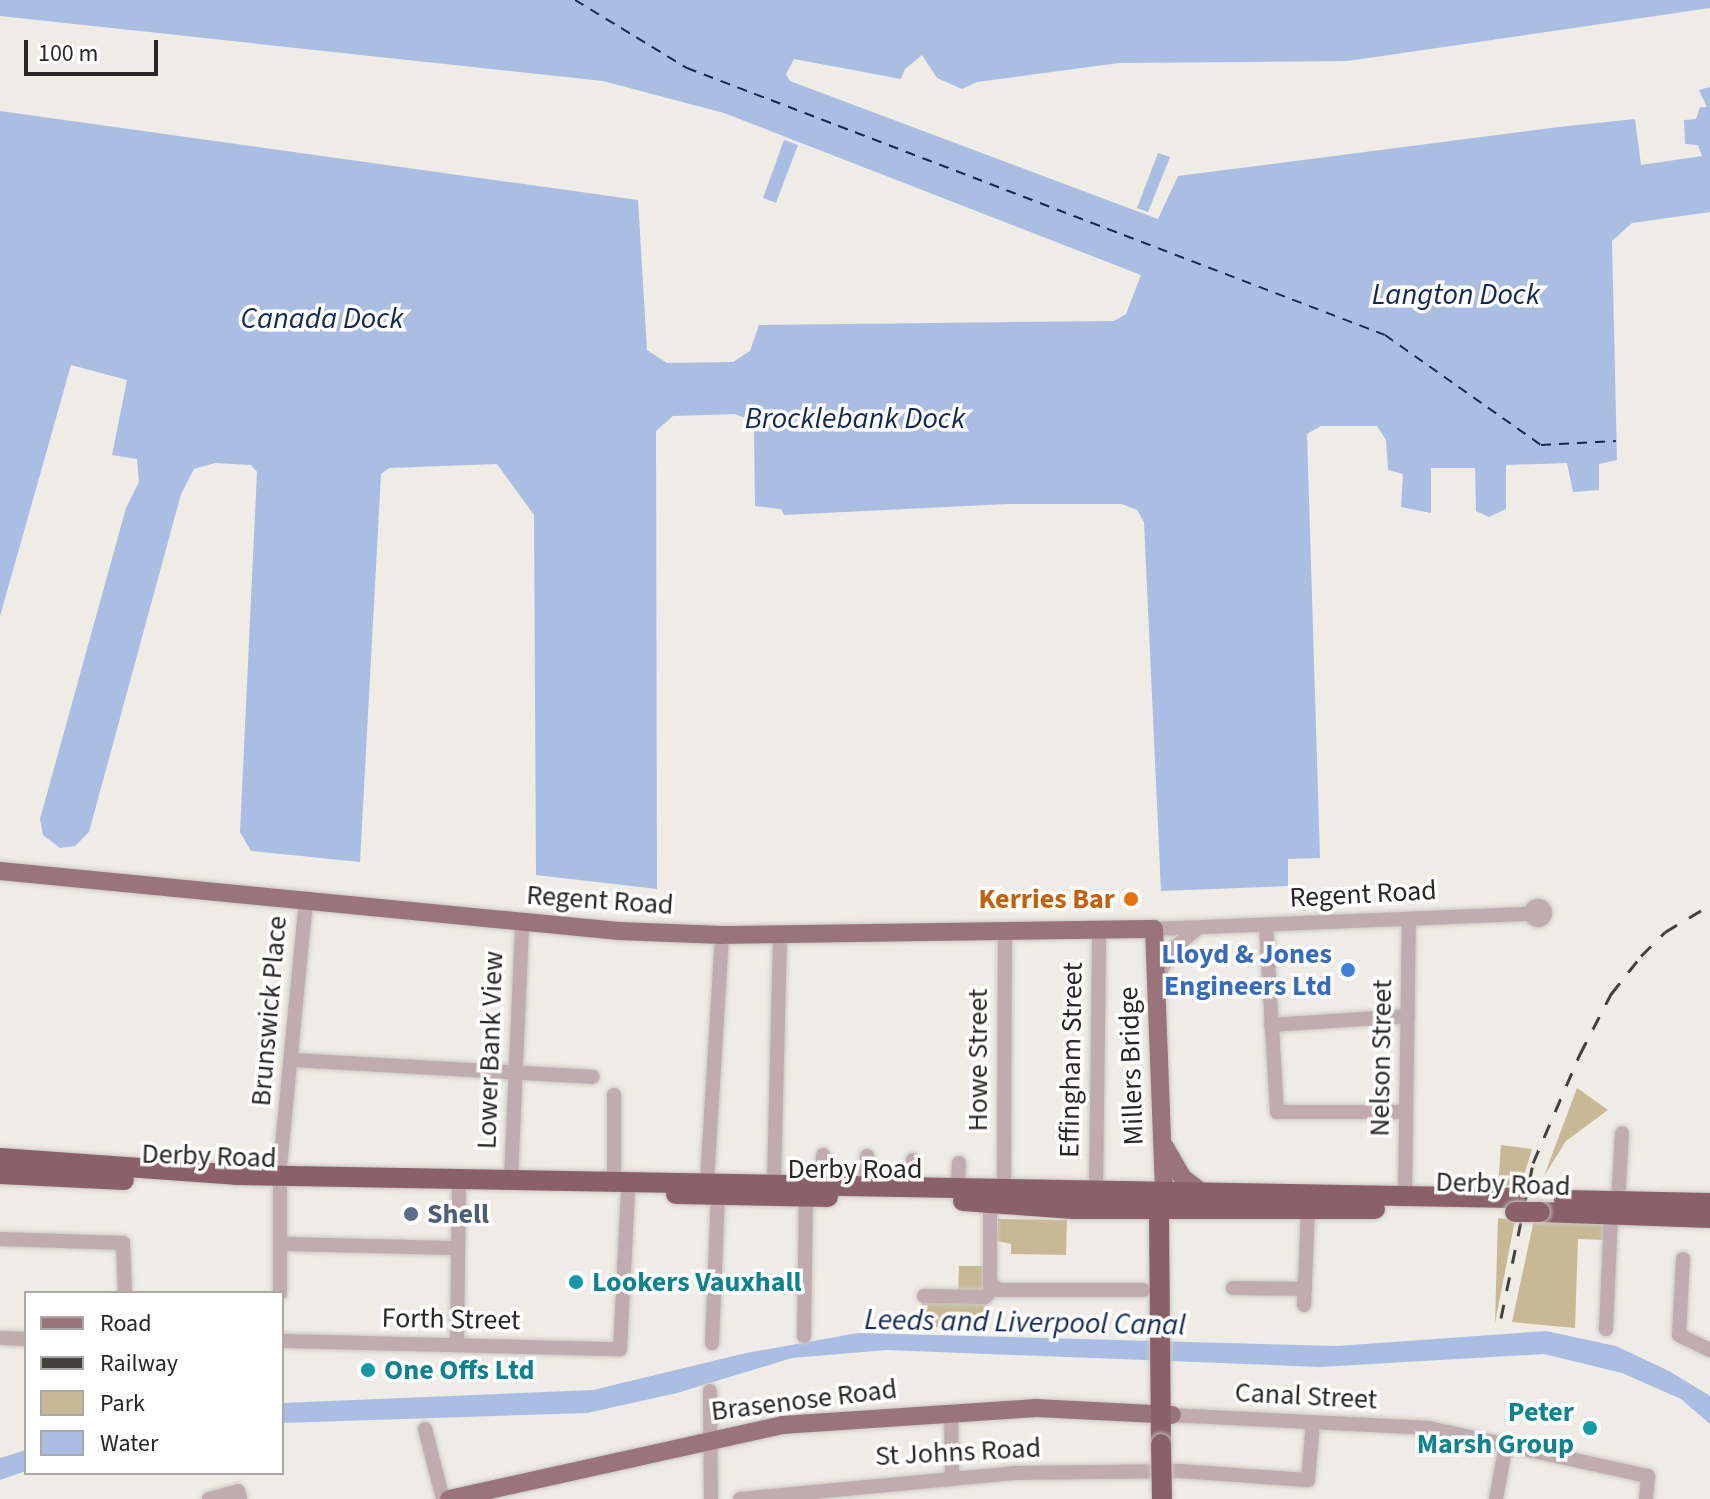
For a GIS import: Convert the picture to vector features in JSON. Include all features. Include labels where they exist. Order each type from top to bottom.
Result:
[{"type":"highway","name":"Derby Road","points":[[0,1158],[280,1181],[511,1179],[621,1186],[1164,1202],[1405,1196],[1515,1205]]},
{"type":"highway","name":"Derby Road","points":[[0,1172],[459,1190],[621,1186]]},
{"type":"highway","name":"Derby Road","points":[[713,1189],[774,1182],[814,1191],[866,1185],[958,1188],[997,1196],[1096,1191],[1164,1202]]},
{"type":"highway","name":"Derby Road","points":[[1204,1199],[1308,1210],[1540,1205],[1710,1218]]},
{"type":"highway","name":"Millers Bridge","points":[[1162,1499],[1167,1444],[1164,1202]]},
{"type":"highway","name":"Derby Road","points":[[1615,1209],[1710,1203]]},
{"type":"highway","name":"Millers Bridge","points":[[1167,1444],[1173,1499]]},
{"type":"main road","name":"Regent Road","points":[[0,871],[306,899],[522,923],[722,935],[1154,929]]},
{"type":"main road","name":"Millers Bridge","points":[[1154,929],[1164,1202]]},
{"type":"main road","points":[[1162,1141],[1179,1172],[1204,1199]]},
{"type":"main road","name":"Brasenose Road","points":[[446,1499],[782,1425],[1036,1408],[1167,1409]]},
{"type":"street","name":"Brunswick Place","points":[[280,1291],[280,1181],[306,899]]},
{"type":"street","name":"Regent Road","points":[[1154,929],[1266,927],[1531,914]]},
{"type":"street","name":"Nelson Street","points":[[1405,1196],[1409,920]]},
{"type":"street","name":"Lower Bank View","points":[[511,1179],[513,1075],[522,923]]},
{"type":"street","points":[[1266,927],[1280,1114],[1406,1112]]},
{"type":"street","points":[[1156,979],[1174,948],[1198,928]]},
{"type":"street","name":"Effingham Street","points":[[1096,1191],[1099,929]]},
{"type":"street","name":"Howe Street","points":[[995,1287],[990,1285],[997,1250],[1005,931]]},
{"type":"street","points":[[712,1343],[713,1189],[722,935]]},
{"type":"street","points":[[774,1182],[780,935]]},
{"type":"street","points":[[1271,1025],[1408,1016]]},
{"type":"street","points":[[291,1060],[513,1075],[593,1077]]},
{"type":"street","points":[[614,1095],[621,1186]]},
{"type":"street","points":[[1606,1329],[1622,1133]]},
{"type":"street","points":[[804,1336],[814,1191],[823,1155]]},
{"type":"street","points":[[866,1185],[867,1156]]},
{"type":"street","points":[[913,1160],[913,1187]]},
{"type":"street","points":[[958,1188],[959,1163]]},
{"type":"street","name":"Forth Street","points":[[284,1341],[620,1349],[621,1186]]},
{"type":"street","points":[[457,1344],[459,1190]]},
{"type":"street","points":[[1304,1305],[1308,1210]]},
{"type":"street","points":[[0,1239],[123,1243],[125,1291]]},
{"type":"street","points":[[281,1244],[458,1248]]},
{"type":"street","points":[[1683,1259],[1679,1335],[1710,1350]]},
{"type":"street","points":[[924,1296],[985,1297],[995,1287],[1143,1290]]},
{"type":"street","points":[[1233,1288],[1305,1289]]},
{"type":"street","points":[[0,1338],[24,1339]]},
{"type":"street","points":[[710,1391],[714,1438],[711,1499]]},
{"type":"street","name":"Canal Street","points":[[1167,1409],[1313,1423],[1429,1428],[1648,1476],[1646,1499]]},
{"type":"street","points":[[951,1412],[952,1475]]},
{"type":"street","name":"St Johns Road","points":[[740,1499],[952,1475],[1179,1471],[1308,1480],[1313,1423]]},
{"type":"street","points":[[425,1429],[446,1499]]},
{"type":"street","points":[[1496,1499],[1506,1444]]},
{"type":"street","points":[[209,1499],[238,1491],[240,1499]]},
{"type":"green space","points":[[1577,1088],[1608,1110],[1566,1141],[1544,1176]]},
{"type":"green space","points":[[1501,1145],[1532,1149],[1521,1185],[1498,1186]]},
{"type":"green space","points":[[1498,1218],[1515,1220],[1495,1323]]},
{"type":"green space","points":[[998,1219],[1067,1220],[1066,1255],[1011,1254],[1011,1244],[997,1241]]},
{"type":"green space","points":[[1534,1220],[1608,1221],[1608,1240],[1578,1239],[1575,1328],[1512,1322]]},
{"type":"green space","points":[[959,1266],[986,1266],[985,1296],[958,1295]]},
{"type":"green space","points":[[922,1300],[986,1301],[985,1328],[921,1327]]},
{"type":"water","points":[[0,0],[1710,0],[1710,8],[1348,61],[1119,63],[977,82],[962,89],[937,78],[922,55],[905,69],[901,79],[794,59],[786,74],[790,81],[1158,219],[1178,176],[1559,127],[1635,119],[1641,165],[1702,156],[1698,145],[1685,144],[1684,120],[1696,119],[1700,107],[1707,107],[1699,90],[1710,87],[1710,212],[1632,223],[1612,241],[1617,460],[1599,464],[1599,490],[1573,492],[1567,463],[1506,465],[1506,509],[1489,517],[1476,511],[1475,468],[1431,468],[1431,513],[1401,507],[1403,474],[1388,470],[1386,440],[1377,426],[1321,426],[1307,434],[1320,858],[1288,859],[1288,886],[1161,891],[1144,522],[1137,510],[1122,504],[1007,504],[784,515],[781,509],[755,506],[754,431],[747,419],[735,414],[673,416],[656,431],[657,889],[536,875],[534,515],[497,464],[389,468],[381,474],[360,862],[251,851],[240,832],[257,472],[251,465],[215,463],[194,469],[181,494],[89,832],[75,846],[60,848],[43,835],[40,819],[126,508],[139,482],[137,459],[112,455],[127,380],[71,365],[0,616],[0,111],[638,200],[647,350],[667,363],[733,362],[750,351],[759,325],[1114,321],[1126,314],[1141,275],[724,113],[603,81],[0,16]]},
{"type":"water","points":[[784,140],[798,145],[776,203],[763,198]]},
{"type":"water","points":[[1158,153],[1170,157],[1148,212],[1137,208]]},
{"type":"water","points":[[1546,1331],[1616,1346],[1669,1371],[1710,1396],[1710,1424],[1681,1399],[1622,1373],[1544,1354],[1320,1367],[887,1350],[792,1358],[677,1393],[587,1413],[284,1423],[284,1403],[593,1390],[746,1353],[858,1333],[1337,1346]]},
{"type":"water","points":[[24,1451],[24,1472],[0,1480],[0,1458]]},
{"type":"ferry route","points":[[575,0],[687,68],[1385,335],[1541,445],[1616,441]]},
{"type":"railway","points":[[1501,1318],[1533,1163],[1580,1054],[1611,994],[1641,956],[1665,932],[1710,905]]},
{"type":"place","name":"Kerries Bar","points":[[1131,899]]},
{"type":"place","name":"Lloyd & Jones Engineers Ltd","points":[[1348,970]]},
{"type":"place","name":"Shell","points":[[411,1214]]},
{"type":"place","name":"Lookers Vauxhall","points":[[576,1282]]},
{"type":"place","name":"One Offs Ltd","points":[[368,1370]]},
{"type":"place","name":"Peter Marsh Group","points":[[1590,1428]]},
{"type":"water label","name":"Langton Dock","points":[[1456,295]]},
{"type":"water label","name":"Canada Dock","points":[[322,319]]},
{"type":"water label","name":"Brocklebank Dock","points":[[855,419]]},
{"type":"water label","name":"Leeds and Liverpool Canal","points":[[1025,1323]]}]
